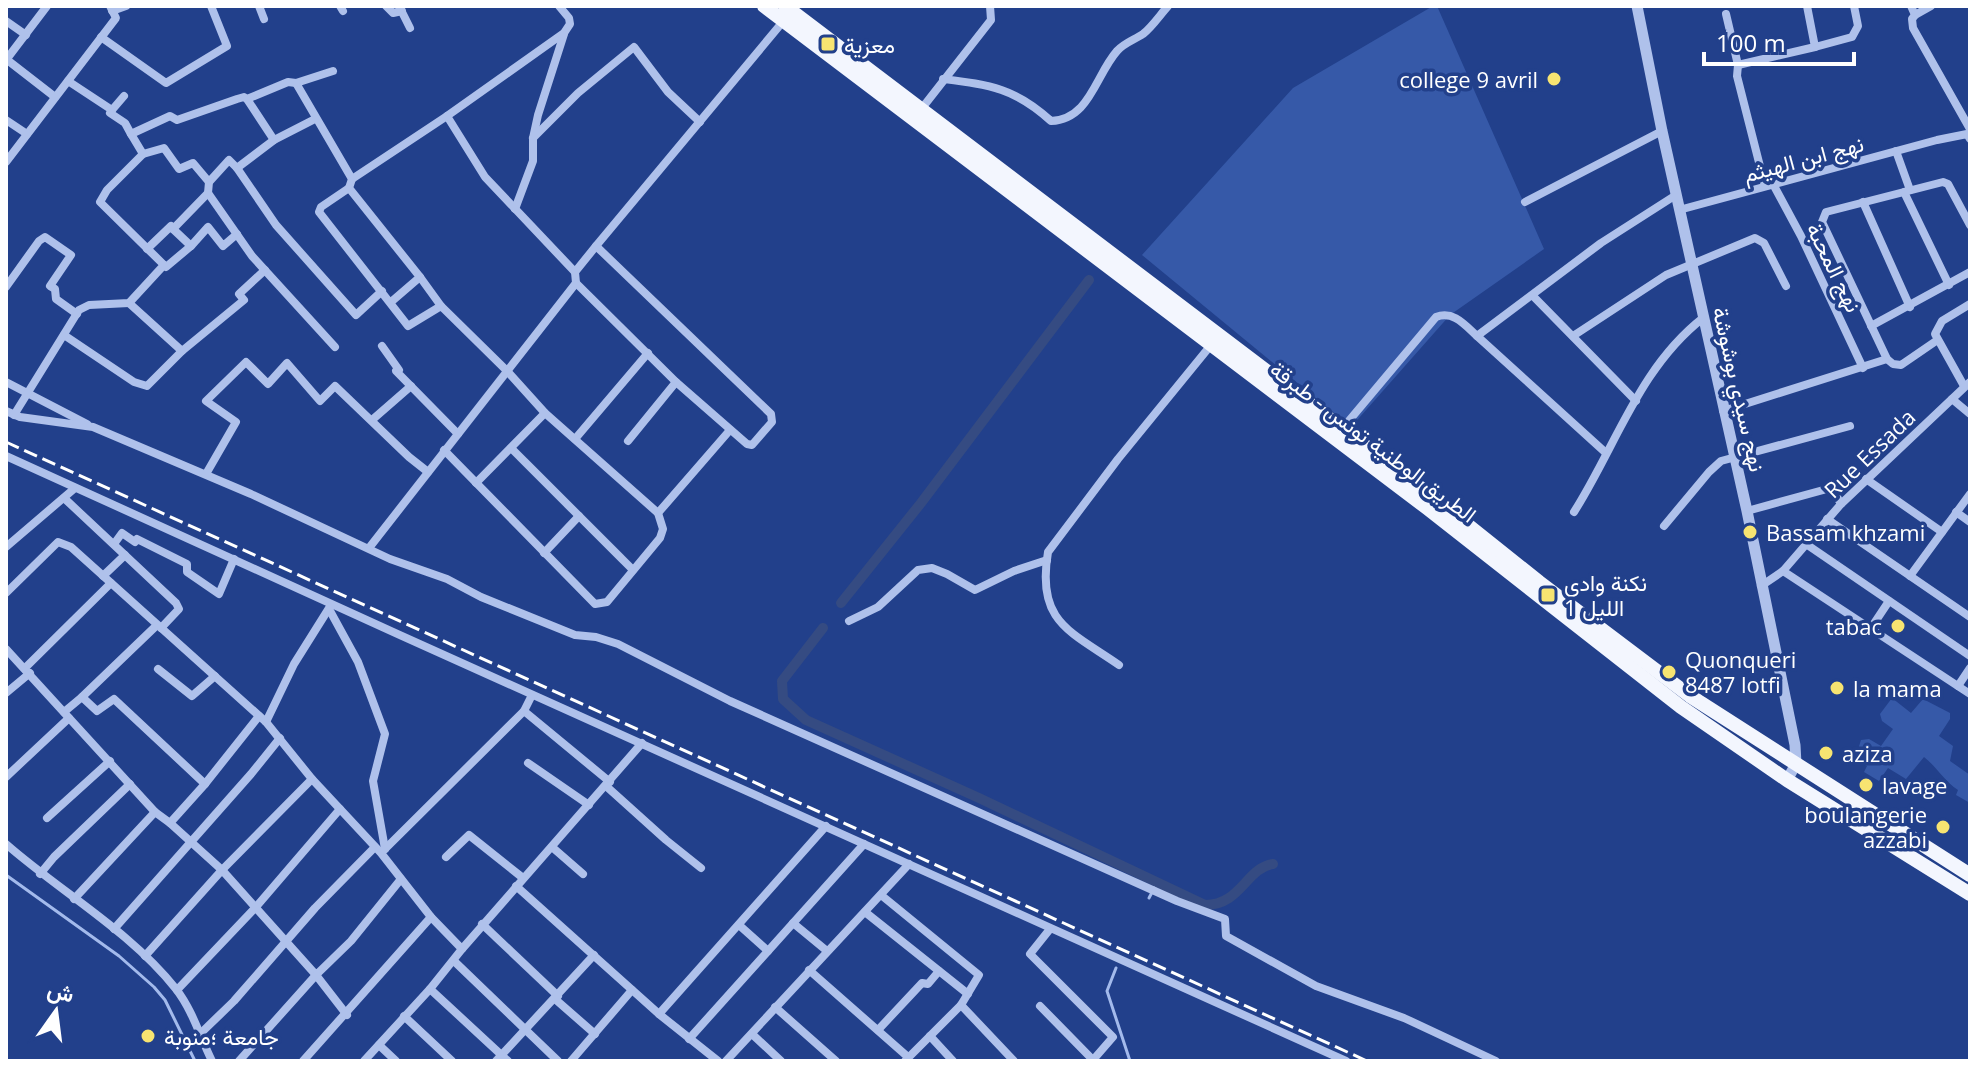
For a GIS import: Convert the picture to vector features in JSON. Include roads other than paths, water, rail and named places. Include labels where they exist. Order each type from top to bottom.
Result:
[{"type":"main road","name":"الطريق الوطنية تونس - طبرقة","points":[[764,6],[787,13],[1211,345],[1690,696],[1970,875]]},
{"type":"main road","name":"الطريق الوطنية تونس - طبرقة","points":[[917,115],[1000,168],[1342,429],[1369,458],[1427,508],[1681,707],[1787,780],[1970,894]]},
{"type":"street","points":[[47,6],[6,59],[55,97]]},
{"type":"street","points":[[6,162],[116,18],[111,8],[126,6]]},
{"type":"street","points":[[101,37],[166,83],[227,46],[212,8],[224,6]]},
{"type":"street","points":[[259,6],[264,19]]},
{"type":"street","points":[[386,6],[393,13],[400,8],[410,28]]},
{"type":"street","points":[[515,209],[533,161],[533,138],[564,33],[570,24],[559,6]]},
{"type":"street","points":[[917,115],[991,20],[990,6]]},
{"type":"street","points":[[943,79],[1016,94],[1051,121],[1064,120],[1082,109],[1116,52],[1142,35],[1168,6]]},
{"type":"street","name":"نهج سيدي بوشوشة","points":[[1637,6],[1747,511],[1795,745],[1796,764]]},
{"type":"street","points":[[1807,6],[1815,47]]},
{"type":"street","points":[[1738,65],[1852,37],[1858,26],[1854,6]]},
{"type":"street","points":[[1931,6],[1913,10],[1913,28],[1969,134]]},
{"type":"street","points":[[575,272],[787,13]]},
{"type":"street","name":"نهج المحبة","points":[[1726,14],[1738,65],[1737,76],[1769,185],[1801,236],[1863,368]]},
{"type":"street","points":[[6,21],[26,35]]},
{"type":"street","points":[[441,306],[408,326],[319,212],[321,207],[564,33]]},
{"type":"street","points":[[533,138],[578,93],[634,47],[668,92],[700,122]]},
{"type":"street","points":[[131,134],[170,116],[177,120],[237,99],[247,99],[288,82],[296,83],[333,71]]},
{"type":"street","points":[[68,81],[112,110]]},
{"type":"street","points":[[296,83],[351,184],[441,306],[545,413],[658,513],[663,529],[660,538],[607,602],[595,604],[444,450]]},
{"type":"street","points":[[124,96],[110,113],[125,123],[143,154]]},
{"type":"street","points":[[247,99],[274,140]]},
{"type":"street","points":[[447,116],[485,177],[575,272],[576,283],[676,382],[730,430],[752,445],[772,422],[772,416],[596,246]]},
{"type":"street","points":[[237,168],[274,140],[315,119]]},
{"type":"street","points":[[6,120],[27,134]]},
{"type":"street","points":[[1525,202],[1662,131]]},
{"type":"street","name":"نهج ابن الهيثم","points":[[1679,210],[1969,134]]},
{"type":"street","points":[[209,182],[193,163],[179,169],[164,148],[143,154],[100,200],[166,267],[208,227],[223,246],[237,234]]},
{"type":"street","points":[[1896,151],[1907,191],[1949,285]]},
{"type":"street","points":[[173,229],[208,193],[209,182],[229,160],[276,225],[356,315],[382,291]]},
{"type":"street","points":[[1936,341],[1901,365],[1887,359],[1822,222],[1826,212],[1945,182],[1970,225]]},
{"type":"street","points":[[208,193],[265,270],[335,347]]},
{"type":"street","points":[[1477,336],[1601,243],[1676,195]]},
{"type":"street","points":[[1863,202],[1910,307]]},
{"type":"street","points":[[147,249],[171,226],[191,246]]},
{"type":"street","points":[[6,287],[45,237],[71,255],[50,286],[55,289],[56,299],[77,314]]},
{"type":"street","points":[[1573,336],[1650,284],[1692,264],[1759,239],[1786,286]]},
{"type":"street","points":[[10,413],[28,393],[77,314],[89,305],[129,303],[164,265]]},
{"type":"street","points":[[64,335],[134,382],[147,386],[182,351],[244,300],[239,294],[265,270]]},
{"type":"street","points":[[1871,326],[1970,272]]},
{"type":"street","points":[[391,302],[420,277]]},
{"type":"street","points":[[369,548],[576,283]]},
{"type":"street","points":[[1533,296],[1636,401]]},
{"type":"street","points":[[129,303],[182,351]]},
{"type":"street","points":[[1967,384],[1936,341],[1935,329],[1942,321],[1970,304]]},
{"type":"street","points":[[1342,429],[1436,317],[1451,315],[1606,453]]},
{"type":"street","points":[[1574,512],[1664,354],[1703,318]]},
{"type":"street","points":[[1119,665],[1058,622],[1047,598],[1048,552],[1118,459],[1211,345]]},
{"type":"street","points":[[382,346],[399,370],[396,371],[458,434]]},
{"type":"street","points":[[575,439],[648,353]]},
{"type":"street","points":[[1723,411],[1887,359]]},
{"type":"street","points":[[206,474],[236,422],[206,401],[246,362],[268,384],[287,363],[320,401],[335,386],[428,472]]},
{"type":"street","points":[[6,382],[93,427],[369,548],[575,635],[618,644],[730,701],[1225,919],[1226,936],[1316,986],[1404,1018],[1496,1061]]},
{"type":"street","points":[[628,441],[676,382]]},
{"type":"street","name":"Rue Essada","points":[[1761,586],[1783,571],[1841,504],[1967,384]]},
{"type":"street","points":[[372,420],[411,386]]},
{"type":"street","points":[[1952,399],[1970,414]]},
{"type":"street","points":[[10,413],[93,427]]},
{"type":"street","points":[[476,483],[545,413]]},
{"type":"street","points":[[1664,526],[1714,466],[1850,426]]},
{"type":"street","points":[[658,513],[730,430]]},
{"type":"street","points":[[511,448],[633,570]]},
{"type":"street","points":[[6,457],[234,559],[330,607],[642,743],[1346,1061]]},
{"type":"street","points":[[1866,479],[1942,532]]},
{"type":"street","points":[[6,547],[75,488]]},
{"type":"street","points":[[1747,511],[1827,489],[1833,490],[1841,504]]},
{"type":"street","points":[[1910,576],[1970,494]]},
{"type":"street","points":[[6,777],[82,697],[179,609],[64,498]]},
{"type":"street","points":[[1956,512],[1970,522]]},
{"type":"street","points":[[544,553],[579,516]]},
{"type":"street","points":[[1827,519],[1970,617]]},
{"type":"street","points":[[114,544],[122,533],[135,542],[137,539],[187,564],[187,572],[219,594],[234,559]]},
{"type":"street","points":[[7,591],[58,542],[71,547],[262,719],[312,779],[380,850],[431,917],[462,949]]},
{"type":"street","points":[[1806,544],[1970,656]]},
{"type":"street","points":[[103,576],[125,555]]},
{"type":"street","points":[[849,621],[878,607],[918,570],[932,568],[975,590],[1014,571],[1047,560]]},
{"type":"street","points":[[1783,571],[1970,694]]},
{"type":"street","points":[[6,693],[111,583]]},
{"type":"street","points":[[1871,628],[1889,601]]},
{"type":"street","points":[[170,823],[262,719],[330,607]]},
{"type":"street","points":[[330,607],[358,662],[385,734],[373,781],[380,850]]},
{"type":"street","points":[[6,649],[155,812],[222,870],[286,940],[347,1015]]},
{"type":"street","points":[[1958,686],[1970,668]]},
{"type":"street","points":[[158,669],[192,696],[215,676]]},
{"type":"street","points":[[201,1033],[234,1001],[286,940],[524,711],[532,695]]},
{"type":"street","points":[[82,697],[97,711],[112,699],[118,702],[205,784]]},
{"type":"street","points":[[524,711],[701,868]]},
{"type":"street","points":[[114,929],[280,738]]},
{"type":"street","points":[[364,1061],[642,743]]},
{"type":"street","points":[[47,818],[110,761]]},
{"type":"street","points":[[528,763],[589,805]]},
{"type":"street","points":[[1787,780],[1796,764]]},
{"type":"street","points":[[145,956],[222,870],[312,779]]},
{"type":"street","points":[[40,874],[130,784]]},
{"type":"street","points":[[177,990],[256,907],[340,809]]},
{"type":"street","points":[[74,899],[155,812]]},
{"type":"street","points":[[659,1014],[826,826]]},
{"type":"street","points":[[446,857],[469,835],[523,878]]},
{"type":"street","points":[[6,844],[145,956],[177,990],[201,1033],[212,1061]]},
{"type":"street","points":[[689,1039],[864,844]]},
{"type":"street","points":[[552,847],[583,874]]},
{"type":"street","points":[[726,1061],[909,864]]},
{"type":"street","points":[[239,1061],[351,941],[401,879]]},
{"type":"street","points":[[516,886],[659,1014],[718,1061]]},
{"type":"street","points":[[809,970],[878,1030],[906,1059],[961,1005],[978,980],[977,972],[881,895]]},
{"type":"street","points":[[865,912],[968,994]]},
{"type":"street","points":[[303,1061],[431,917]]},
{"type":"street","points":[[793,923],[827,951]]},
{"type":"street","points":[[482,924],[595,1034]]},
{"type":"street","points":[[739,925],[768,951]]},
{"type":"street","points":[[1040,1006],[1093,1060],[1113,1037],[1030,954],[1050,929]]},
{"type":"street","points":[[430,989],[502,1059],[594,955]]},
{"type":"street","points":[[454,961],[558,1061]]},
{"type":"street","points":[[878,1030],[911,993],[922,983],[928,984],[939,971]]},
{"type":"street","points":[[571,1061],[632,990]]},
{"type":"street","points":[[961,1005],[1014,1061]]},
{"type":"street","points":[[775,1007],[836,1061]]},
{"type":"street","points":[[404,1016],[452,1061]]},
{"type":"street","points":[[752,1034],[781,1061]]},
{"type":"street","points":[[930,1036],[953,1061]]},
{"type":"street","points":[[379,1045],[396,1061]]},
{"type":"waterway","points":[[841,603],[921,503],[1089,280]]},
{"type":"waterway","points":[[823,628],[782,681],[783,699],[806,720],[1205,905],[1227,899],[1256,872],[1273,864]]},
{"type":"waterway","points":[[6,875],[119,956],[154,987],[165,1000],[195,1061]]},
{"type":"waterway","points":[[1149,898],[1157,883]]},
{"type":"waterway","points":[[1116,968],[1107,991],[1130,1061]]},
{"type":"railway","points":[[6,442],[1367,1061]]},
{"type":"place","name":"معزية","points":[[828,44]]},
{"type":"place","name":"college 9 avril","points":[[1554,79]]},
{"type":"place","name":"Bassam khzami","points":[[1750,532]]},
{"type":"place","name":"نكنة وادى الليل 1","points":[[1548,595]]},
{"type":"place","name":"tabac","points":[[1898,626]]},
{"type":"place","name":"Quonqueri 8487 lotfi","points":[[1669,672]]},
{"type":"place","name":"la mama","points":[[1837,688]]},
{"type":"place","name":"aziza","points":[[1826,753]]},
{"type":"place","name":"lavage","points":[[1866,785]]},
{"type":"place","name":"boulangerie azzabi","points":[[1943,827]]},
{"type":"place","name":"جامعة ؛منوبة","points":[[148,1036]]}]
